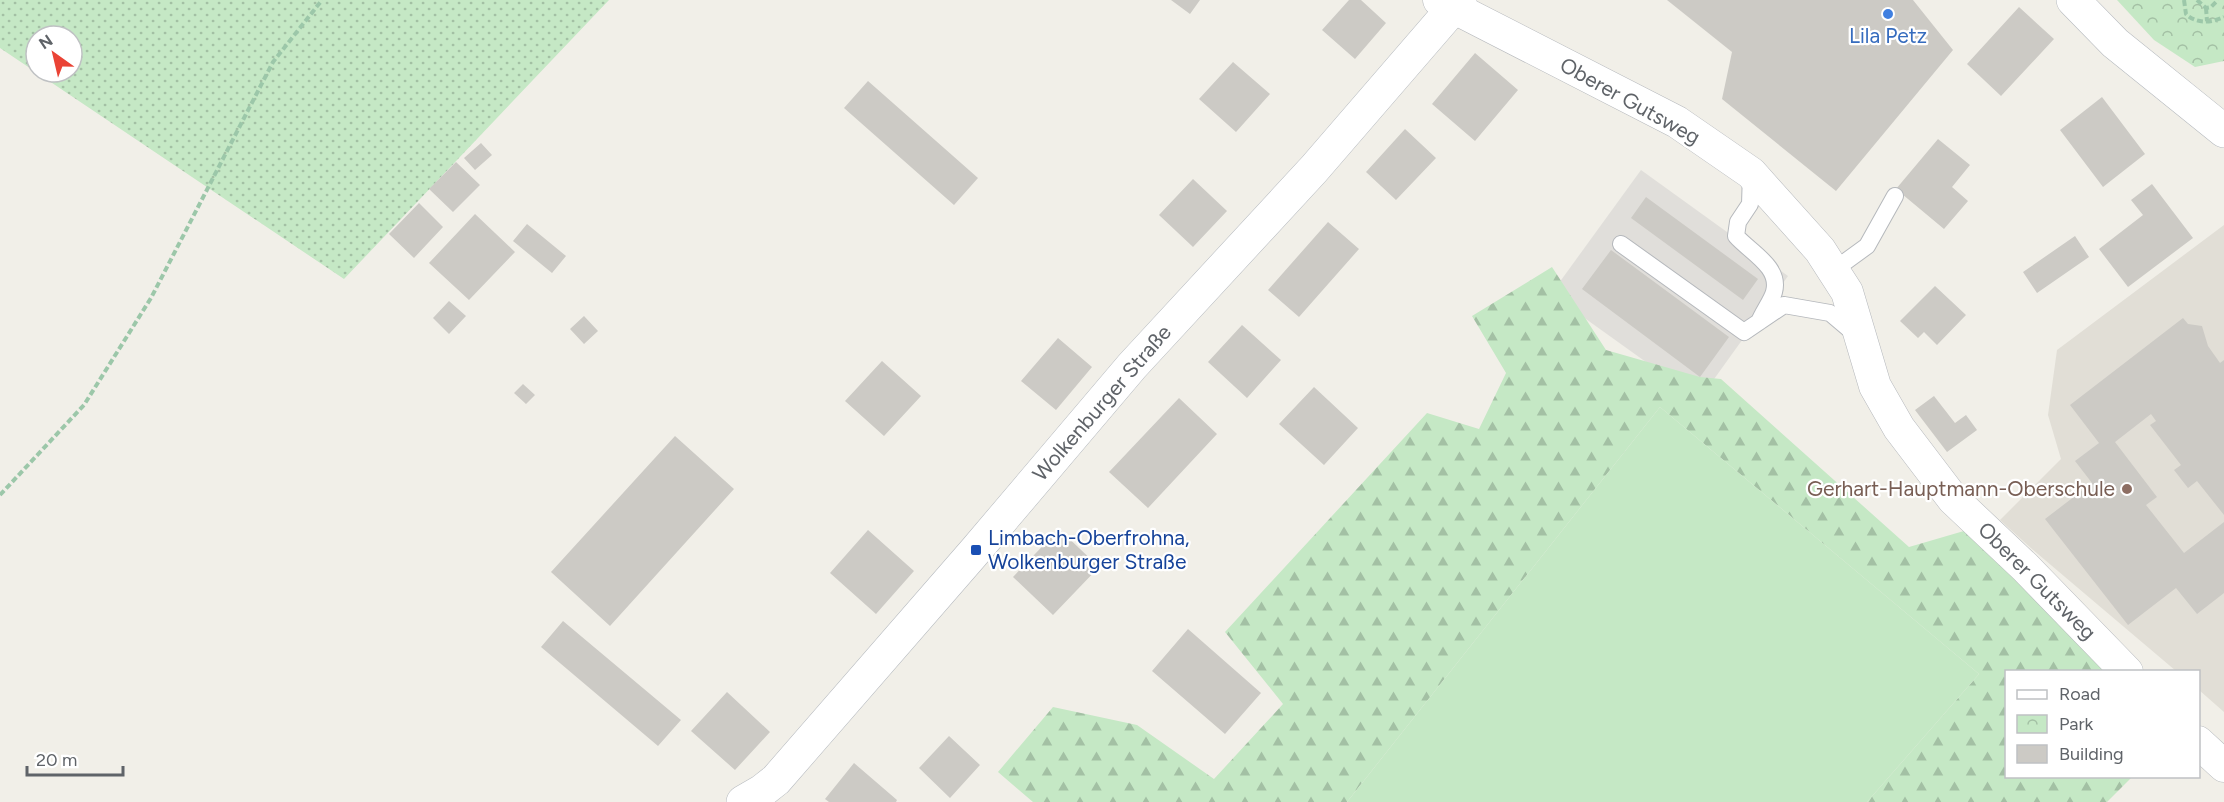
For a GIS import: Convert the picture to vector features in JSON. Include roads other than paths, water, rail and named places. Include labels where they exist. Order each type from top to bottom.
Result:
[{"type":"main road","points":[[2073,0],[2115,43],[2224,131]]},
{"type":"main road","name":"Wolkenburger Straße","points":[[743,802],[776,780],[1132,366],[1314,169],[1451,3]]},
{"type":"street","name":"Oberer Gutsweg","points":[[1451,3],[1677,122],[1751,172],[1820,250],[1847,292],[1875,386],[1899,428],[1953,499],[2025,567],[2125,670]]},
{"type":"street","points":[[2200,743],[2224,766]]},
{"type":"lane","points":[[1751,172],[1749,204],[1738,222],[1736,237],[1765,262],[1775,276],[1774,293],[1759,322]]},
{"type":"lane","points":[[1832,268],[1845,262],[1867,246],[1895,196]]},
{"type":"lane","points":[[1621,244],[1744,332],[1784,304],[1830,313],[1859,338]]},
{"type":"place","name":"Lila Petz","points":[[1888,14]]},
{"type":"place","name":"Gerhart-Hauptmann-Oberschule","points":[[2127,489]]},
{"type":"place","name":"Limbach-Oberfrohna, Wolkenburger Straße","points":[[976,550]]}]
